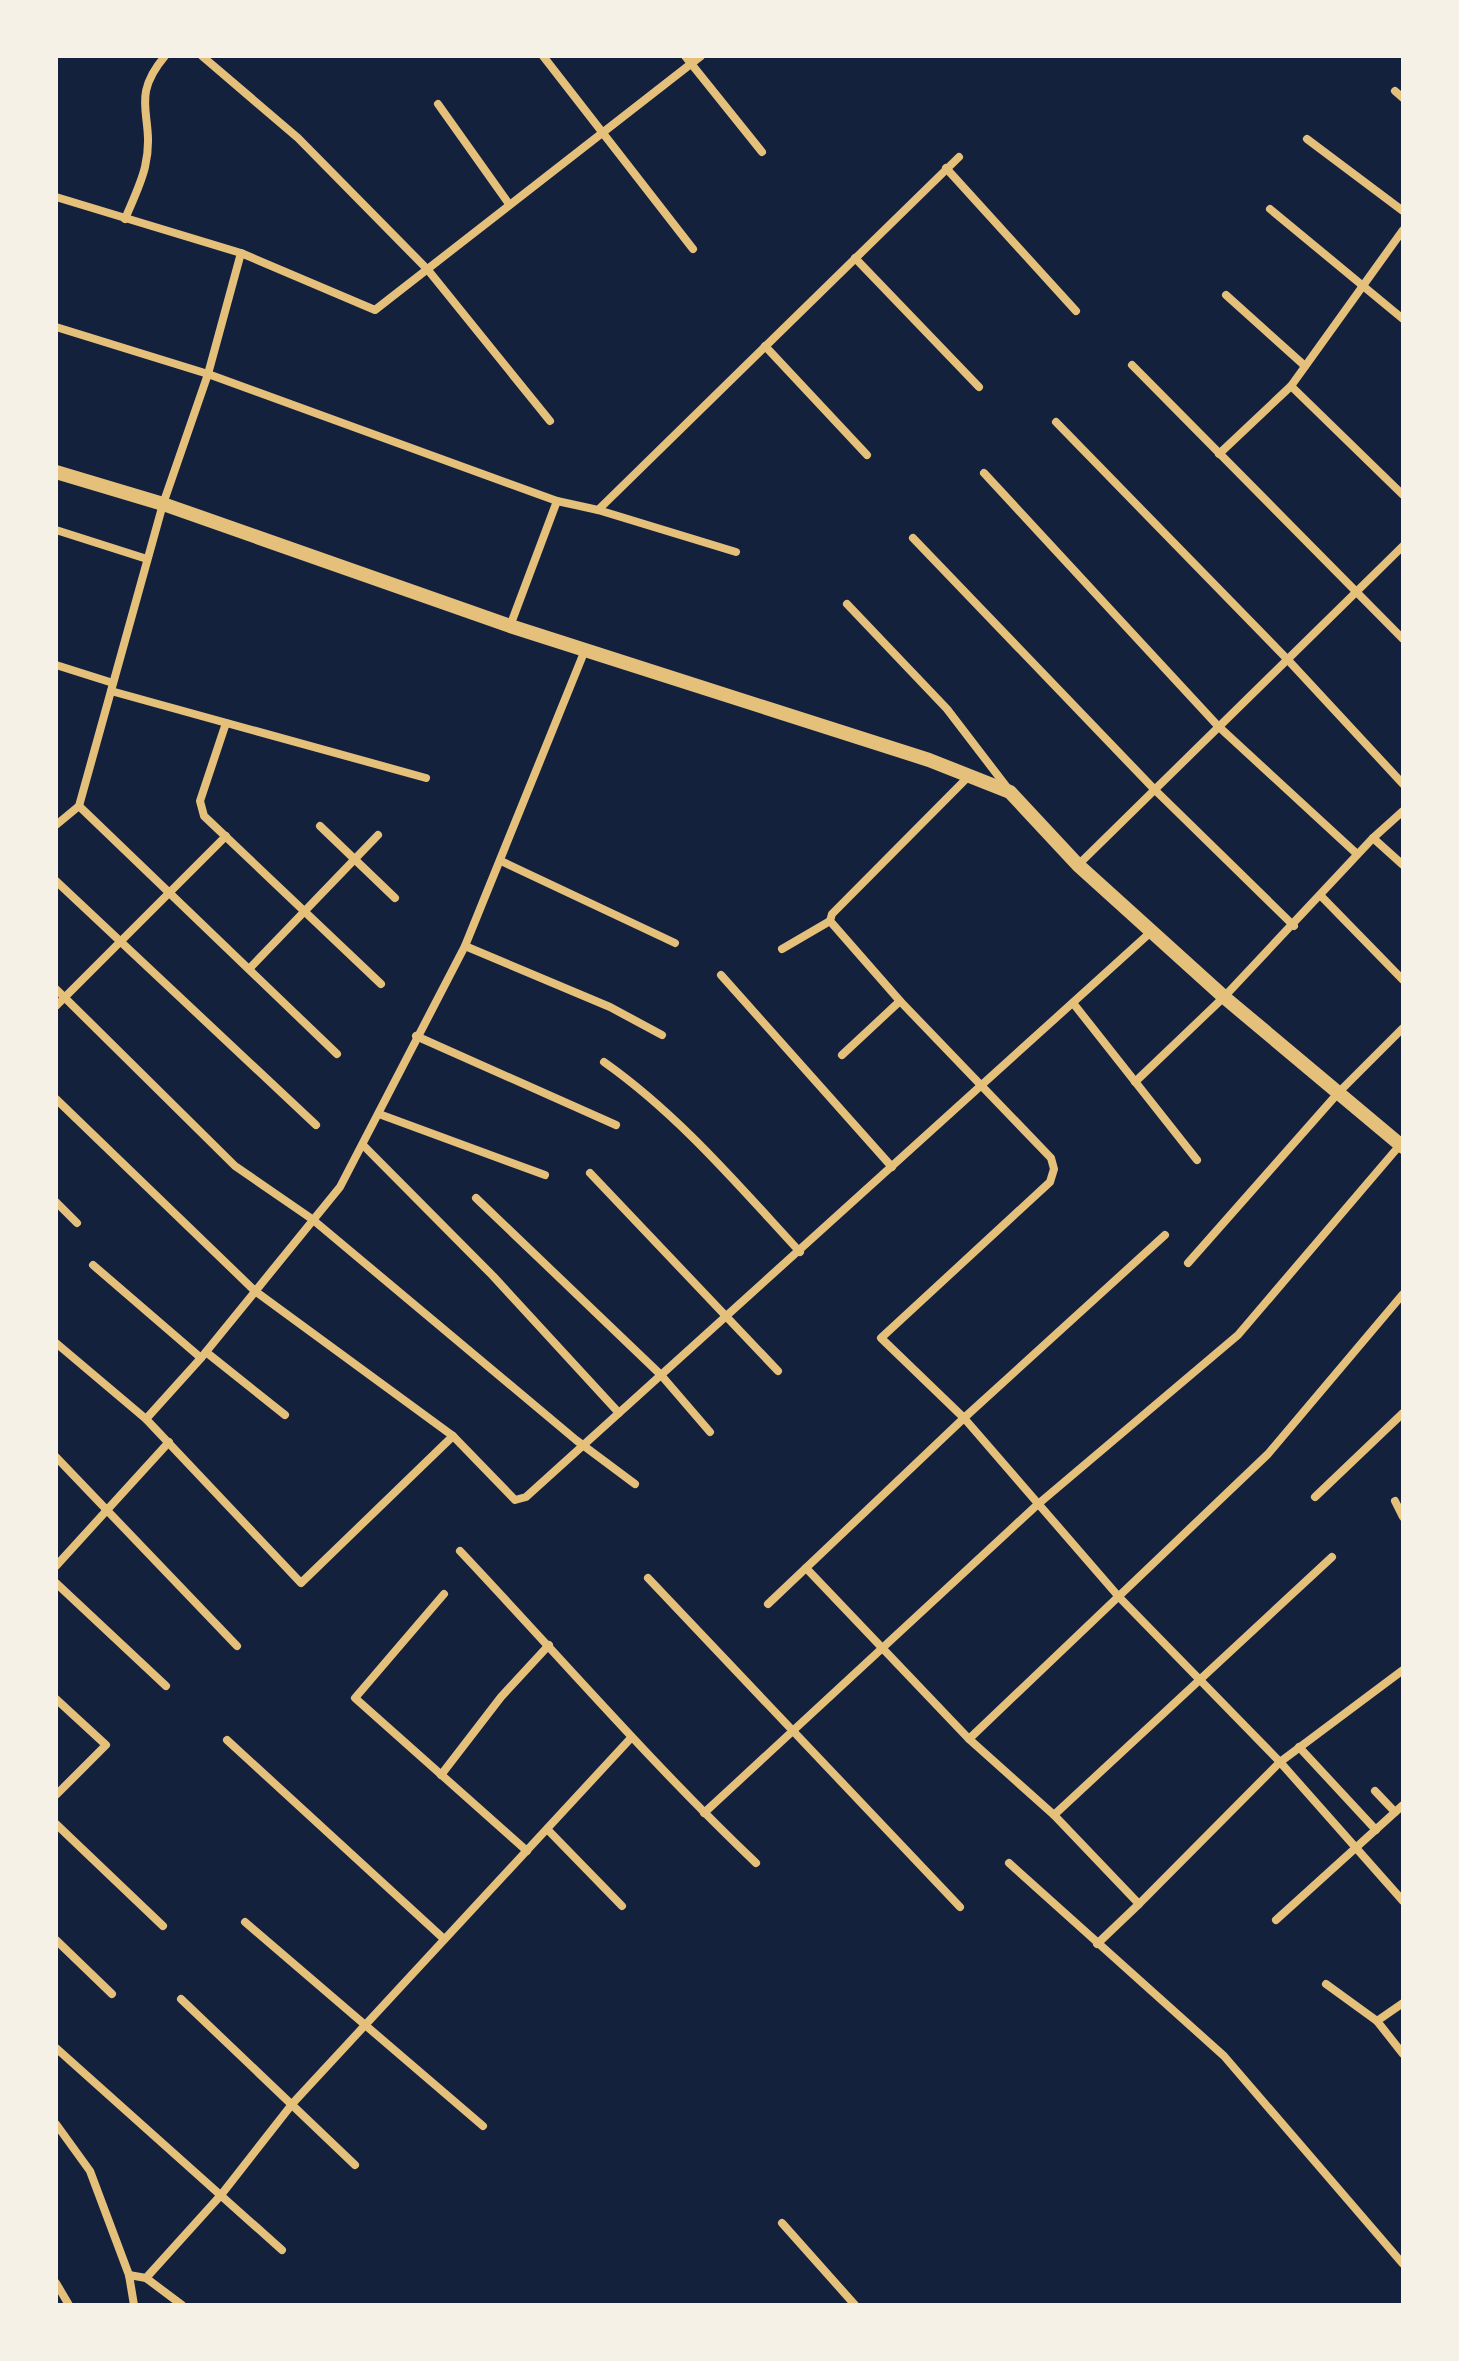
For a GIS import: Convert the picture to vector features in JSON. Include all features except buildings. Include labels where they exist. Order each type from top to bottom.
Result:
[{"type":"street","points":[[125,219],[145,167],[149,126],[143,97],[147,77],[165,56]]},
{"type":"street","points":[[202,56],[298,138],[428,270],[550,421]]},
{"type":"street","points":[[543,56],[693,249]]},
{"type":"street","points":[[56,197],[241,253],[375,310],[688,60],[701,56]]},
{"type":"street","points":[[688,60],[762,152]]},
{"type":"street","points":[[1395,91],[1403,98]]},
{"type":"street","points":[[438,104],[509,204]]},
{"type":"street","points":[[1307,139],[1403,211]]},
{"type":"street","points":[[598,510],[959,157]]},
{"type":"street","points":[[946,168],[1076,311]]},
{"type":"street","points":[[1270,209],[1403,319]]},
{"type":"street","points":[[1219,454],[1291,386],[1403,230]]},
{"type":"street","points":[[56,825],[79,806],[163,504],[208,374],[241,253]]},
{"type":"street","points":[[855,258],[979,387]]},
{"type":"street","points":[[1226,295],[1305,366]]},
{"type":"street","points":[[56,327],[208,374],[557,501],[598,510],[736,552]]},
{"type":"street","points":[[765,346],[867,455]]},
{"type":"street","points":[[1132,365],[1403,639]]},
{"type":"street","points":[[1291,386],[1403,495]]},
{"type":"street","points":[[1056,422],[1288,660],[1403,784]]},
{"type":"street","points":[[56,472],[163,504],[510,626],[746,700],[970,775],[1010,792]]},
{"type":"street","points":[[984,473],[1218,726],[1357,854]]},
{"type":"street","points":[[510,626],[557,501]]},
{"type":"street","points":[[56,530],[147,559]]},
{"type":"street","points":[[913,538],[1154,789],[1294,926]]},
{"type":"street","points":[[1078,865],[1403,546]]},
{"type":"street","points":[[704,1813],[884,1651],[1037,1505],[1238,1335],[1402,1146],[1224,997],[1078,865],[1010,792],[947,709],[847,604]]},
{"type":"street","points":[[146,1419],[204,1355],[340,1187],[465,946],[585,650]]},
{"type":"street","points":[[56,665],[112,687],[226,723],[426,778]]},
{"type":"street","points":[[226,723],[200,801],[204,816],[381,984]]},
{"type":"street","points":[[782,949],[830,921],[832,914],[970,775]]},
{"type":"street","points":[[79,806],[171,891],[337,1054]]},
{"type":"street","points":[[1135,1082],[1224,997],[1294,926],[1357,854],[1403,811]]},
{"type":"street","points":[[320,826],[395,898]]},
{"type":"street","points":[[250,968],[378,835]]},
{"type":"street","points":[[56,1006],[226,836]]},
{"type":"street","points":[[1373,838],[1403,865]]},
{"type":"street","points":[[501,861],[675,943]]},
{"type":"street","points":[[56,881],[316,1125]]},
{"type":"street","points":[[1321,896],[1403,980]]},
{"type":"street","points":[[830,921],[900,1001],[1051,1158],[1054,1169],[1050,1182],[881,1338],[964,1418],[1119,1597],[1280,1762],[1403,1901]]},
{"type":"street","points":[[56,1099],[255,1291],[453,1436],[515,1500],[526,1497],[1152,931]]},
{"type":"street","points":[[465,946],[610,1007],[662,1035]]},
{"type":"street","points":[[721,975],[892,1167]]},
{"type":"street","points":[[56,989],[235,1166],[312,1219],[582,1445],[635,1484]]},
{"type":"street","points":[[842,1055],[900,1001]]},
{"type":"street","points":[[1073,1003],[1197,1160]]},
{"type":"street","points":[[1188,1263],[1339,1092],[1403,1028]]},
{"type":"street","points":[[416,1036],[616,1125]]},
{"type":"street","points":[[604,1062],[644,1090],[678,1121],[800,1252]]},
{"type":"street","points":[[379,1114],[545,1175]]},
{"type":"street","points":[[363,1145],[493,1276],[619,1413]]},
{"type":"street","points":[[590,1173],[778,1371]]},
{"type":"street","points":[[476,1198],[661,1375],[710,1432]]},
{"type":"street","points":[[56,1202],[77,1223]]},
{"type":"street","points":[[768,1604],[964,1418],[1165,1235]]},
{"type":"street","points":[[93,1265],[204,1355],[285,1415]]},
{"type":"street","points":[[969,1739],[1268,1454],[1403,1294]]},
{"type":"street","points":[[56,1343],[146,1419],[301,1583],[453,1436]]},
{"type":"street","points":[[1315,1497],[1403,1413]]},
{"type":"street","points":[[56,1566],[169,1442]]},
{"type":"street","points":[[56,1457],[237,1646]]},
{"type":"street","points":[[1395,1501],[1403,1517]]},
{"type":"street","points":[[460,1551],[549,1645],[630,1739],[756,1863]]},
{"type":"street","points":[[1054,1815],[1332,1557]]},
{"type":"street","points":[[806,1568],[969,1739],[1054,1815],[1139,1904]]},
{"type":"street","points":[[648,1578],[960,1907]]},
{"type":"street","points":[[56,1583],[166,1686]]},
{"type":"street","points":[[444,1594],[355,1698],[527,1851]]},
{"type":"street","points":[[441,1775],[501,1697],[549,1645]]},
{"type":"street","points":[[1097,1944],[1280,1762],[1403,1670]]},
{"type":"street","points":[[56,1699],[106,1745],[56,1795]]},
{"type":"street","points":[[1320,1731],[1329,1741]]},
{"type":"street","points":[[146,2278],[221,2195],[293,2103],[630,1739]]},
{"type":"street","points":[[227,1740],[444,1939]]},
{"type":"street","points":[[1299,1747],[1376,1830]]},
{"type":"street","points":[[1375,1791],[1395,1812]]},
{"type":"street","points":[[1276,1920],[1403,1805]]},
{"type":"street","points":[[56,1824],[163,1926]]},
{"type":"street","points":[[547,1829],[622,1906]]},
{"type":"street","points":[[1009,1863],[1097,1944],[1176,2009],[1224,2056],[1403,2264]]},
{"type":"street","points":[[245,1922],[483,2126]]},
{"type":"street","points":[[56,1940],[112,1994]]},
{"type":"street","points":[[1326,1984],[1377,2021],[1403,2054]]},
{"type":"street","points":[[181,1999],[355,2165]]},
{"type":"street","points":[[1377,2021],[1403,2003]]},
{"type":"street","points":[[56,2048],[282,2250]]},
{"type":"street","points":[[56,2124],[88,2166],[129,2275],[134,2305]]},
{"type":"street","points":[[782,2223],[855,2305]]},
{"type":"street","points":[[129,2275],[146,2278],[182,2305]]},
{"type":"street","points":[[56,2283],[69,2305]]}]
